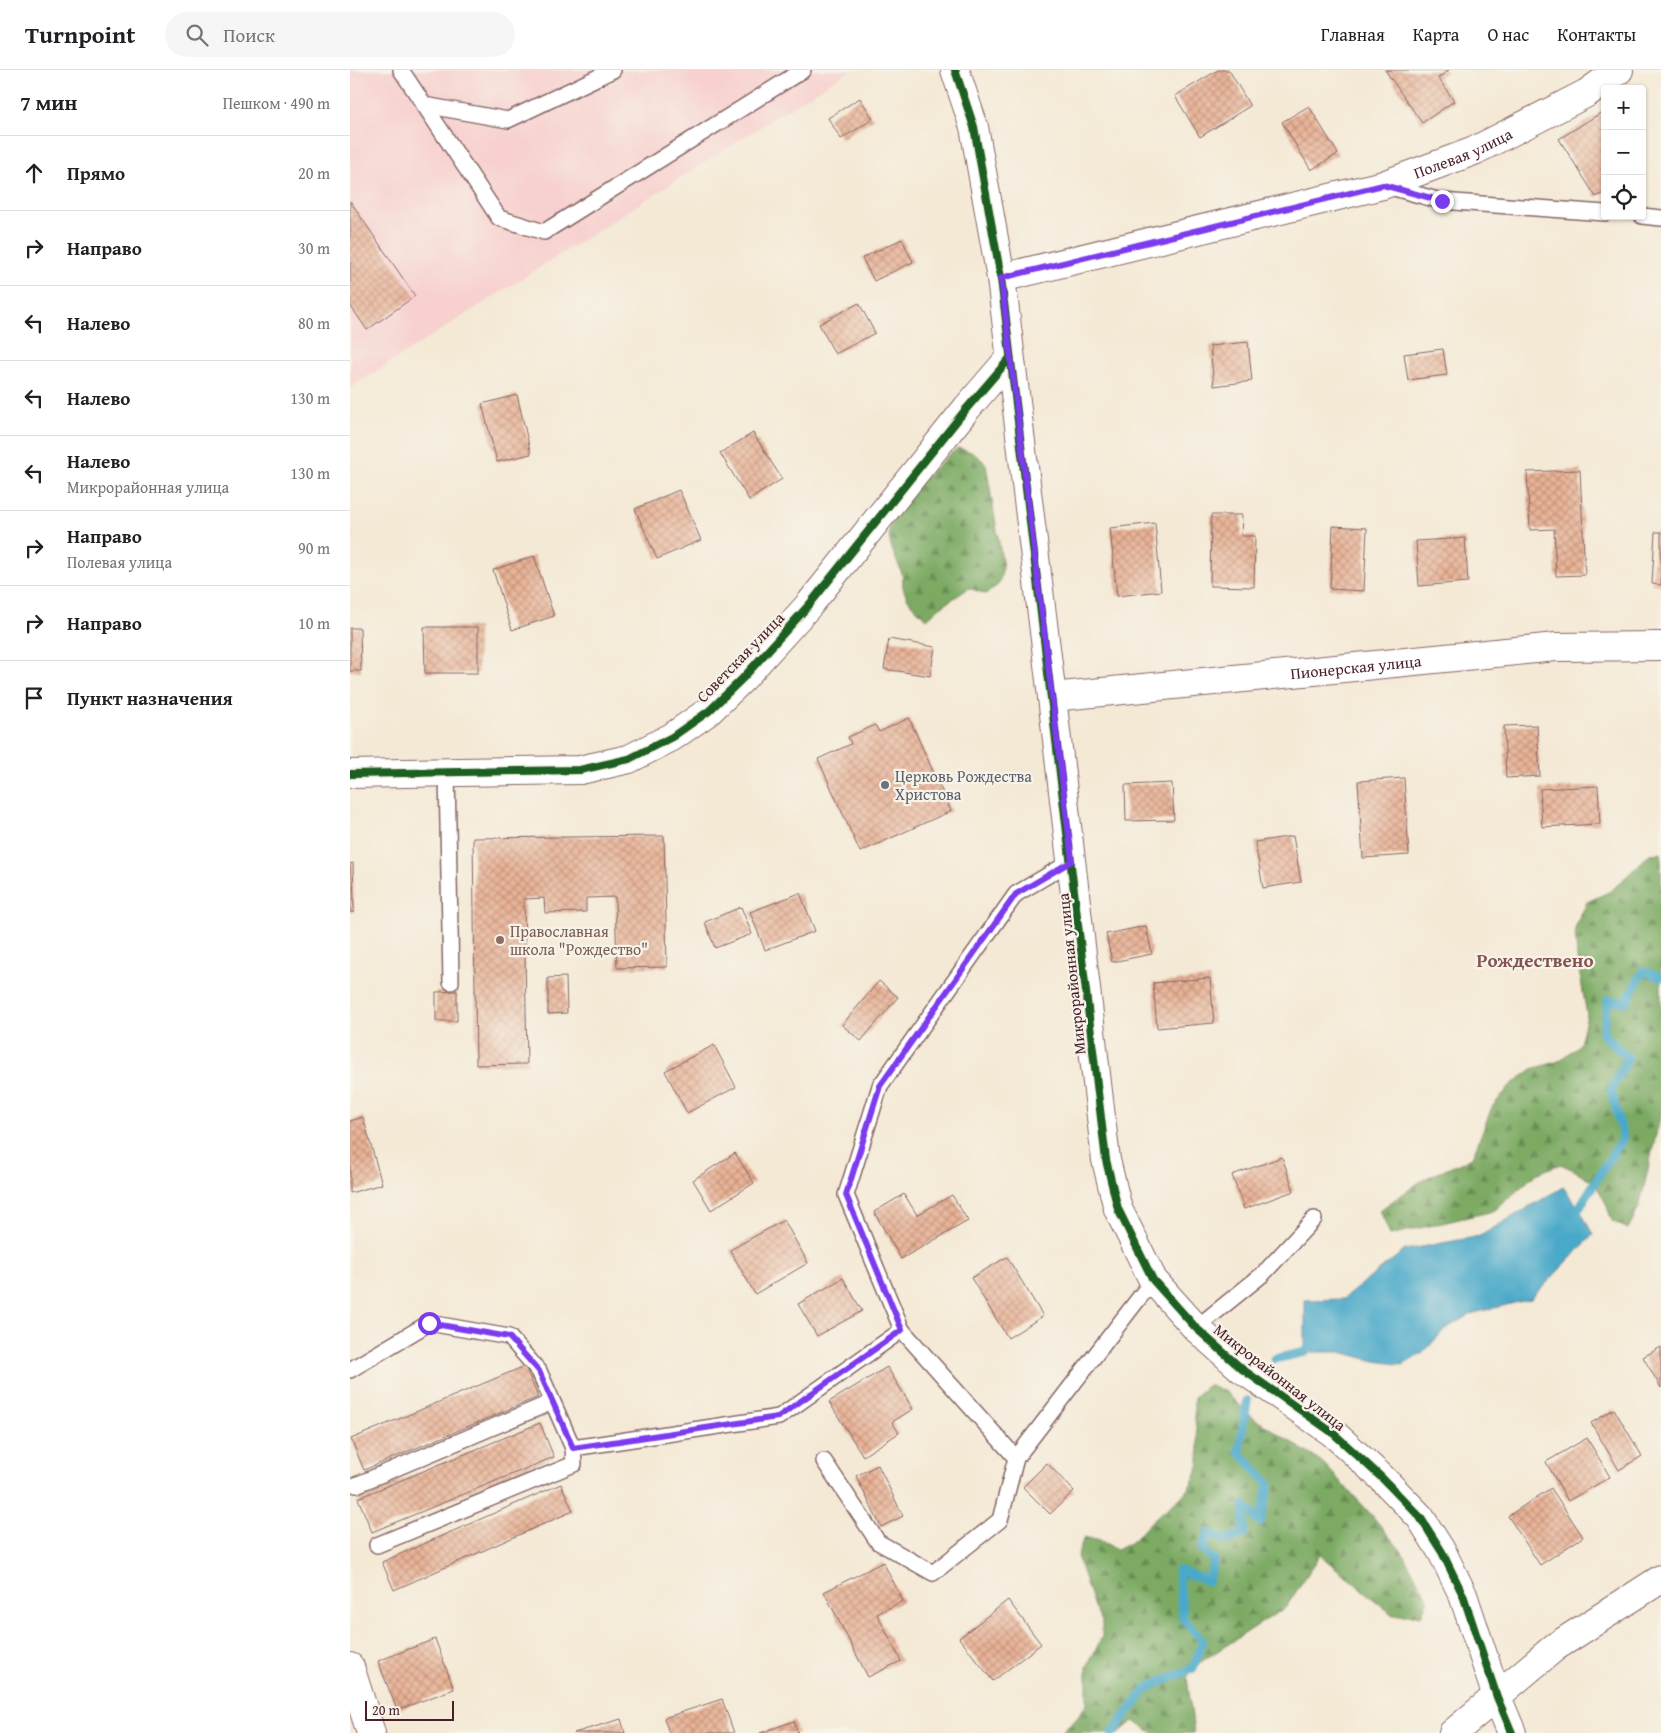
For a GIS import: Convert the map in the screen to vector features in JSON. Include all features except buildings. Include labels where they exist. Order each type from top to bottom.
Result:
[{"type":"street","name":"Микрорайонная улица","points":[[954,70],[974,127],[989,201],[1001,278],[1072,861],[1106,1160],[1118,1209],[1153,1280],[1196,1328],[1242,1369],[1333,1434],[1382,1478],[1420,1517],[1442,1552],[1463,1595],[1497,1697],[1512,1733]]},
{"type":"street","name":"Полевая улица","points":[[1001,278],[1383,185],[1474,150],[1587,93],[1619,70]]},
{"type":"street","name":"Советская улица","points":[[350,774],[580,770],[629,759],[672,737],[709,711],[743,678],[810,605],[967,408],[1010,358]]},
{"type":"street","name":"Пионерская улица","points":[[1052,696],[1556,647],[1661,646]]},
{"type":"street","points":[[1453,1733],[1555,1647],[1661,1579]]},
{"type":"street","points":[[350,1667],[371,1733]]},
{"type":"lane","points":[[401,70],[499,218],[544,232],[782,75],[803,70]]},
{"type":"lane","points":[[424,105],[508,120],[613,70]]},
{"type":"lane","points":[[1383,185],[1442,201],[1601,213]]},
{"type":"lane","points":[[1646,216],[1661,218]]},
{"type":"lane","points":[[447,772],[450,982]]},
{"type":"lane","points":[[1016,1458],[902,1330],[846,1195],[880,1086],[1016,894],[1072,861]]},
{"type":"lane","points":[[1196,1328],[1262,1274],[1314,1219]]},
{"type":"lane","points":[[824,1461],[878,1542],[933,1573],[1000,1520],[1016,1458],[1153,1280]]},
{"type":"lane","points":[[350,1370],[429,1323],[509,1337],[539,1371],[573,1448],[574,1464],[377,1545]]},
{"type":"lane","points":[[573,1448],[778,1417],[902,1330]]},
{"type":"lane","points":[[356,1485],[552,1402]]},
{"type":"shaded area","points":[[350,70],[850,70],[350,388]]},
{"type":"green space","points":[[958,448],[974,453],[986,464],[1003,567],[999,584],[986,594],[969,588],[939,608],[927,619],[912,604],[904,591],[902,574],[889,539],[890,526],[909,495]]},
{"type":"green space","points":[[1661,853],[1661,1113],[1639,1208],[1628,1229],[1612,1221],[1604,1200],[1595,1185],[1581,1174],[1560,1164],[1536,1174],[1494,1211],[1390,1235],[1380,1210],[1424,1179],[1472,1158],[1492,1107],[1511,1085],[1532,1069],[1559,1061],[1580,1044],[1587,1015],[1577,958],[1575,928],[1587,902],[1611,891],[1650,854]]},
{"type":"green space","points":[[1208,1385],[1225,1391],[1249,1415],[1322,1462],[1370,1513],[1402,1552],[1428,1599],[1421,1615],[1393,1615],[1320,1555],[1286,1607],[1199,1663],[1187,1677],[1194,1733],[1153,1733],[1133,1721],[1119,1733],[1063,1733],[1064,1729],[1078,1717],[1087,1703],[1087,1667],[1102,1637],[1102,1621],[1094,1607],[1077,1556],[1084,1537],[1100,1541],[1117,1549],[1130,1543],[1158,1515],[1182,1496],[1197,1472],[1199,1460],[1194,1397]]},
{"type":"water","points":[[1563,1187],[1579,1208],[1593,1235],[1531,1299],[1474,1313],[1445,1329],[1423,1353],[1403,1365],[1375,1361],[1340,1352],[1305,1352],[1305,1300],[1343,1299],[1405,1250],[1480,1236]]},
{"type":"waterway","points":[[1568,1213],[1579,1208],[1623,1137],[1611,1090],[1628,1058],[1603,1034],[1608,1000],[1626,1002],[1643,971],[1661,977]]},
{"type":"waterway","points":[[1275,1359],[1305,1352],[1313,1345]]},
{"type":"waterway","points":[[1112,1733],[1147,1688],[1193,1668],[1203,1641],[1183,1619],[1178,1570],[1208,1581],[1214,1560],[1202,1549],[1208,1533],[1225,1540],[1244,1534],[1244,1505],[1260,1523],[1269,1484],[1239,1452],[1247,1401]]},
{"type":"cycle path","points":[[955,70],[974,127],[1001,278],[1106,1160],[1118,1209],[1153,1280],[1196,1328],[1242,1369],[1333,1433],[1382,1478],[1420,1517],[1442,1552],[1463,1595],[1497,1697],[1512,1733]]},
{"type":"cycle path","points":[[350,774],[580,770],[629,759],[672,737],[709,711],[743,678],[809,605],[967,408],[1010,358]]},
{"type":"place","name":"Церковь Рождества Христова","points":[[885,785]]},
{"type":"place","name":"Православная школа \"Рождество\"","points":[[500,940]]},
{"type":"district","name":"Рождествено","points":[[1535,960]]},
{"type":"route","points":[[429,1323],[509,1337],[539,1371],[573,1448],[778,1417],[902,1330],[846,1195],[880,1086],[1016,894],[1072,861],[1001,278],[1383,185],[1442,201]]}]
